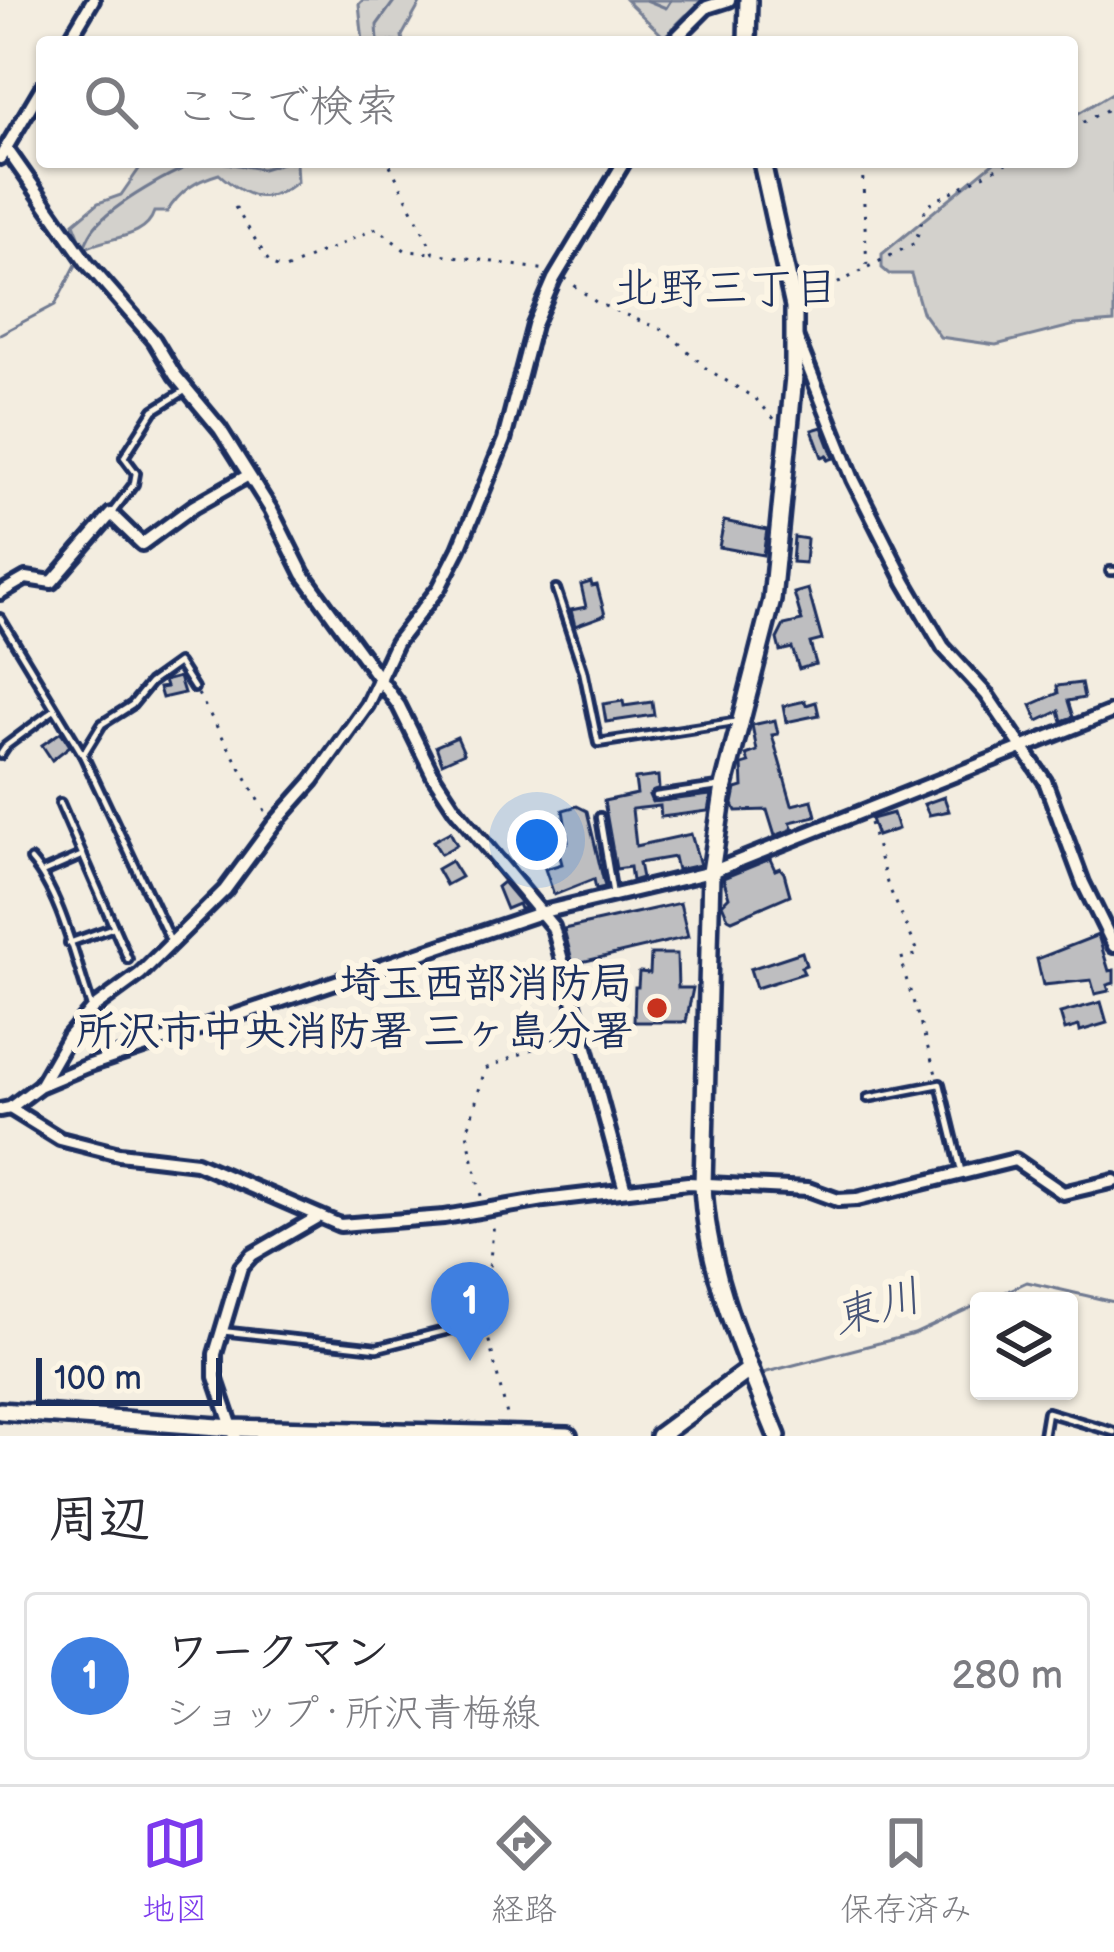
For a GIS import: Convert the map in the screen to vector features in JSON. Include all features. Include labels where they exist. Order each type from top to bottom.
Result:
[{"type":"street","points":[[72,36],[93,0]]},
{"type":"street","points":[[678,36],[707,7],[730,0]]},
{"type":"street","points":[[747,36],[748,0]]},
{"type":"street","points":[[36,97],[3,153],[220,430],[271,510],[304,574],[399,706],[455,809],[553,927],[626,1190]]},
{"type":"street","points":[[39,1087],[68,1037],[92,1009],[172,944],[225,890],[313,780],[380,682],[396,643],[439,588],[459,549],[498,456],[535,325],[559,272],[620,168]]},
{"type":"street","points":[[763,168],[794,307],[790,437],[772,600],[724,786],[711,872],[704,1185],[707,1234],[730,1321],[777,1436]]},
{"type":"street","points":[[795,333],[853,479],[905,582],[944,647],[1046,781],[1083,883],[1114,946]]},
{"type":"street","points":[[0,592],[26,578],[52,582],[111,514],[142,544],[194,506],[247,476]]},
{"type":"street","points":[[1114,710],[711,872],[543,912],[86,1066],[5,1109],[60,1138],[119,1154],[196,1163],[340,1225],[367,1226],[626,1190],[704,1185],[808,1189],[838,1200],[856,1199],[1015,1160],[1063,1193],[1114,1181]]},
{"type":"street","points":[[233,1432],[215,1377],[221,1331],[241,1267],[252,1255],[316,1218]]},
{"type":"street","points":[[659,1436],[752,1375]]},
{"type":"street","points":[[0,1411],[233,1432],[568,1436]]},
{"type":"lane","points":[[111,514],[134,484],[136,473],[124,457],[154,410],[186,389]]},
{"type":"lane","points":[[556,589],[583,670],[598,743],[740,722]]},
{"type":"lane","points":[[0,618],[83,755],[172,944]]},
{"type":"lane","points":[[83,755],[102,724],[132,705],[150,683],[178,663],[194,688]]},
{"type":"lane","points":[[0,754],[54,710]]},
{"type":"lane","points":[[656,796],[724,786]]},
{"type":"lane","points":[[60,803],[128,959]]},
{"type":"lane","points":[[600,817],[613,895]]},
{"type":"lane","points":[[42,873],[83,855]]},
{"type":"lane","points":[[31,860],[42,873],[92,1009]]},
{"type":"lane","points":[[69,943],[114,927]]},
{"type":"lane","points":[[868,1098],[940,1084],[962,1170]]},
{"type":"lane","points":[[221,1331],[377,1348],[484,1321]]},
{"type":"lane","points":[[1043,1436],[1047,1412],[1114,1432]]},
{"type":"path","points":[[1078,125],[1114,106]]},
{"type":"path","points":[[392,168],[434,253]]},
{"type":"path","points":[[862,168],[867,268]]},
{"type":"path","points":[[794,307],[915,243],[927,205],[997,168]]},
{"type":"path","points":[[235,207],[271,265],[285,269],[377,228],[406,251],[559,272],[597,303],[667,332],[707,369],[756,399],[790,437]]},
{"type":"path","points":[[194,688],[273,825]]},
{"type":"path","points":[[867,812],[887,883],[920,954],[900,959],[940,1084]]},
{"type":"path","points":[[484,1210],[467,1132],[485,1069],[584,1028]]},
{"type":"shaded area","points":[[363,0],[422,0],[402,36],[362,36],[359,4]]},
{"type":"shaded area","points":[[626,0],[721,0],[686,15],[663,36]]},
{"type":"shaded area","points":[[1114,92],[1114,322],[1075,325],[996,345],[940,337],[922,312],[911,274],[889,274],[882,268],[882,254],[987,168],[1078,168],[1078,113]]},
{"type":"shaded area","points":[[140,168],[296,168],[297,182],[266,197],[247,193],[219,174],[203,180],[177,198],[167,212],[154,212],[134,233],[84,249],[74,223],[98,203],[121,195]]},
{"type":"building","points":[[822,427],[834,458],[828,460],[827,455],[822,457],[812,430]]},
{"type":"building","points":[[724,521],[767,530],[763,555],[719,547]]},
{"type":"building","points":[[794,537],[807,539],[805,563],[792,562]]},
{"type":"building","points":[[581,585],[597,585],[605,615],[575,626],[571,610],[586,607]]},
{"type":"building","points":[[808,589],[822,640],[810,643],[816,664],[799,669],[792,648],[780,651],[777,639],[784,625],[802,621],[794,593]]},
{"type":"building","points":[[179,677],[184,693],[162,698],[159,688],[166,687],[164,681]]},
{"type":"building","points":[[1081,683],[1084,698],[1068,701],[1073,717],[1062,721],[1059,711],[1038,721],[1031,705],[1058,693],[1057,686]]},
{"type":"building","points":[[623,701],[624,706],[652,702],[654,715],[606,722],[603,704]]},
{"type":"building","points":[[805,701],[806,705],[816,702],[819,715],[786,722],[783,706]]},
{"type":"building","points":[[775,720],[778,734],[772,735],[792,805],[812,800],[816,816],[790,822],[793,829],[775,836],[767,810],[736,811],[733,804],[736,789],[743,787],[742,765],[749,763],[746,755],[757,751],[752,725]]},
{"type":"building","points":[[61,732],[70,746],[52,760],[42,745]]},
{"type":"building","points":[[457,737],[464,753],[442,763],[436,746]]},
{"type":"building","points":[[658,776],[659,789],[649,795],[652,802],[711,795],[708,811],[661,817],[660,806],[632,809],[636,846],[691,834],[700,865],[677,870],[674,857],[639,863],[642,878],[632,881],[630,867],[616,869],[604,801],[637,794],[635,779]]},
{"type":"building","points":[[944,797],[949,811],[929,815],[924,804]]},
{"type":"building","points":[[577,806],[587,811],[605,887],[596,889],[594,879],[554,895],[545,869],[562,864],[557,845],[568,842],[563,810]]},
{"type":"building","points":[[893,813],[898,829],[877,836],[871,819]]},
{"type":"building","points":[[450,832],[457,845],[441,854],[433,841]]},
{"type":"building","points":[[770,859],[775,870],[784,873],[790,895],[728,918],[722,904],[729,897],[723,878]]},
{"type":"building","points":[[451,861],[461,877],[446,885],[437,869]]},
{"type":"building","points":[[503,882],[525,908],[518,904],[506,909],[497,887]]},
{"type":"building","points":[[680,903],[688,937],[573,964],[564,929]]},
{"type":"building","points":[[1098,935],[1109,971],[1114,970],[1109,991],[1095,994],[1091,980],[1043,985],[1037,959]]},
{"type":"building","points":[[802,952],[804,973],[756,988],[750,969]]},
{"type":"building","points":[[651,954],[677,954],[678,988],[693,988],[686,1022],[634,1022],[635,987],[639,972],[650,973]]},
{"type":"building","points":[[1101,1002],[1107,1023],[1065,1030],[1060,1013]]},
{"type":"waterway","points":[[378,36],[377,25],[395,0]]},
{"type":"waterway","points":[[646,0],[666,8],[671,0]]},
{"type":"waterway","points":[[82,252],[93,230],[115,209],[186,168]]},
{"type":"waterway","points":[[256,168],[265,168]]},
{"type":"waterway","points":[[0,334],[55,305],[78,261]]},
{"type":"waterway","name":"東川","points":[[1005,1292],[1027,1282],[1070,1292]]},
{"type":"waterway","name":"東川","points":[[1078,1294],[1114,1302]]},
{"type":"waterway","name":"東川","points":[[759,1374],[914,1334],[970,1308]]},
{"type":"waterway","points":[[672,1436],[697,1418]]},
{"type":"place","name":"埼玉西部消防局 所沢市中央消防署 三ヶ島分署","points":[[657,1008]]},
{"type":"place","name":"ワークマン","points":[[470,1361]]},
{"type":"district","name":"北野三丁目","points":[[726,289]]}]
